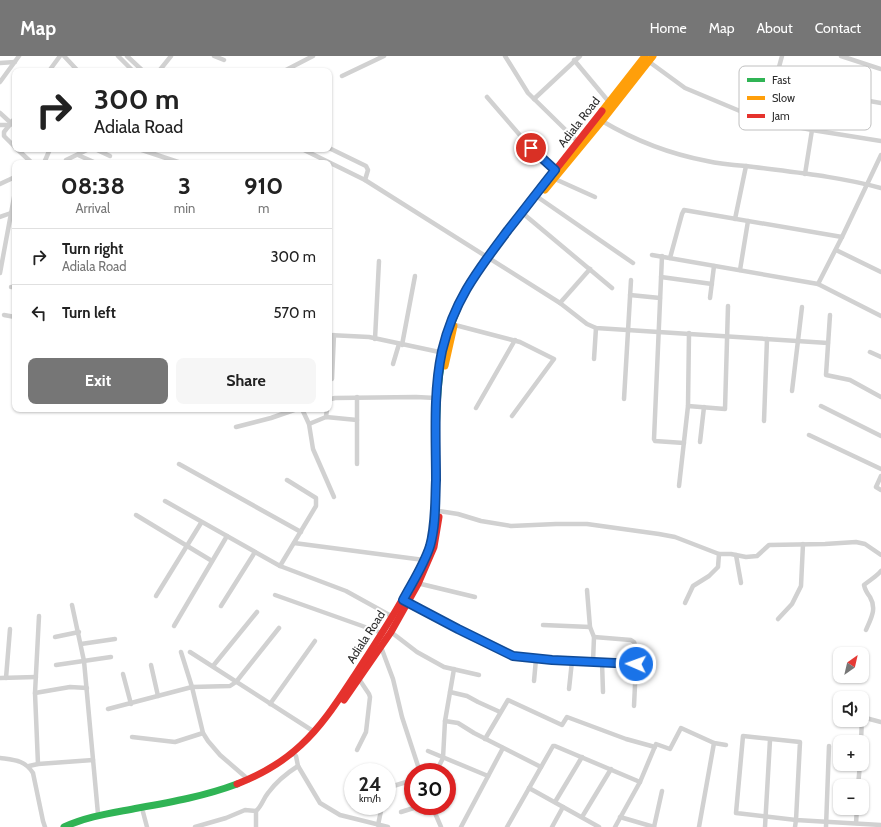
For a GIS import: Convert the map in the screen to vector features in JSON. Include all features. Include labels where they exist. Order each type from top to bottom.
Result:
[{"type":"main road","name":"Adiala Road","points":[[64,827],[77,820],[98,814],[203,796],[249,780],[309,744],[329,720],[391,632],[434,547],[437,536],[439,511],[441,399],[444,353],[461,310],[489,259],[555,170],[609,102],[649,58]]},
{"type":"main road","name":"Adiala Road","points":[[416,582],[431,542],[436,509],[436,398],[449,326],[456,308],[473,277],[526,216],[602,121],[649,58]]},
{"type":"main road","name":"Adiala Road","points":[[74,827],[98,819],[204,801],[236,791],[258,781],[294,754],[313,731],[343,693],[382,633],[405,602]]},
{"type":"street","points":[[0,82],[19,56]]},
{"type":"street","points":[[51,68],[60,56]]},
{"type":"street","points":[[64,56],[75,68]]},
{"type":"street","points":[[118,56],[130,68]]},
{"type":"street","points":[[127,56],[140,68]]},
{"type":"street","points":[[161,68],[171,56]]},
{"type":"street","points":[[214,56],[224,60]]},
{"type":"street","points":[[290,68],[312,56]]},
{"type":"street","points":[[342,76],[384,56]]},
{"type":"street","points":[[505,56],[528,93],[578,142]]},
{"type":"street","points":[[534,99],[580,56]]},
{"type":"street","points":[[779,66],[782,56]]},
{"type":"street","points":[[843,56],[881,69]]},
{"type":"street","points":[[649,58],[685,88],[739,111]]},
{"type":"street","points":[[574,60],[609,102]]},
{"type":"street","points":[[0,63],[15,62]]},
{"type":"street","points":[[487,97],[531,148],[555,170]]},
{"type":"street","points":[[871,101],[881,103]]},
{"type":"street","points":[[0,113],[10,124]]},
{"type":"street","points":[[602,121],[616,130],[670,152],[707,161],[805,174],[868,184],[881,188]]},
{"type":"street","points":[[12,122],[4,132],[4,136],[12,144]]},
{"type":"street","points":[[0,125],[10,124]]},
{"type":"street","points":[[805,174],[812,130],[881,141]]},
{"type":"street","points":[[332,149],[366,166],[368,170],[366,180]]},
{"type":"street","points":[[21,152],[29,160]]},
{"type":"street","points":[[66,160],[84,152]]},
{"type":"street","points":[[101,152],[110,156]]},
{"type":"street","points":[[148,152],[172,160]]},
{"type":"street","points":[[308,152],[325,160]]},
{"type":"street","points":[[78,155],[88,160]]},
{"type":"street","points":[[818,284],[836,250],[881,155]]},
{"type":"street","points":[[332,164],[366,180],[560,303],[587,324],[596,328],[828,343]]},
{"type":"street","points":[[736,219],[746,166]]},
{"type":"street","points":[[0,184],[12,178]]},
{"type":"street","points":[[555,179],[595,197]]},
{"type":"street","points":[[539,198],[633,263]]},
{"type":"street","points":[[0,273],[12,208]]},
{"type":"street","points":[[670,258],[684,210],[842,237]]},
{"type":"street","points":[[0,217],[11,213]]},
{"type":"street","points":[[526,216],[612,288]]},
{"type":"street","points":[[740,270],[748,221]]},
{"type":"street","points":[[836,250],[880,271],[881,265]]},
{"type":"street","points":[[652,254],[818,284],[881,316]]},
{"type":"street","points":[[662,256],[654,439],[655,441],[684,443]]},
{"type":"street","points":[[375,339],[379,261]]},
{"type":"street","points":[[710,298],[714,266]]},
{"type":"street","points":[[560,303],[590,270]]},
{"type":"street","points":[[393,364],[400,344],[415,276]]},
{"type":"street","points":[[661,276],[712,284]]},
{"type":"street","points":[[624,399],[631,280]]},
{"type":"street","points":[[630,295],[660,298]]},
{"type":"street","points":[[688,406],[725,409],[728,306]]},
{"type":"street","points":[[792,392],[802,307]]},
{"type":"street","points":[[4,315],[12,316]]},
{"type":"street","points":[[830,315],[826,375],[850,380],[881,397]]},
{"type":"street","points":[[455,325],[515,340],[554,359],[512,416]]},
{"type":"street","points":[[594,359],[596,328]]},
{"type":"street","points":[[679,486],[688,406],[689,333]]},
{"type":"street","points":[[332,379],[332,335],[375,339],[444,353]]},
{"type":"street","points":[[764,421],[767,339]]},
{"type":"street","points":[[476,408],[515,340]]},
{"type":"street","points":[[870,352],[881,357]]},
{"type":"street","points":[[332,398],[436,398]]},
{"type":"street","points":[[357,398],[357,464]]},
{"type":"street","points":[[821,406],[881,436]]},
{"type":"street","points":[[700,442],[704,407]]},
{"type":"street","points":[[236,426],[271,418],[288,412]]},
{"type":"street","points":[[303,412],[309,424],[313,449],[334,497]]},
{"type":"street","points":[[326,418],[327,412]]},
{"type":"street","points":[[309,424],[326,418],[357,420]]},
{"type":"street","points":[[809,435],[881,470]]},
{"type":"street","points":[[179,464],[301,532]]},
{"type":"street","points":[[881,476],[876,487],[881,490]]},
{"type":"street","points":[[280,566],[317,502],[316,498],[287,480]]},
{"type":"street","points":[[165,501],[280,566],[346,591],[393,617]]},
{"type":"street","points":[[439,511],[458,514],[481,521],[511,526],[587,524],[659,534],[675,537],[720,554],[757,556],[769,545],[856,542],[865,544],[881,555]]},
{"type":"street","points":[[136,515],[212,561]]},
{"type":"street","points":[[156,596],[202,523]]},
{"type":"street","points":[[174,626],[227,536]]},
{"type":"street","points":[[294,543],[424,560]]},
{"type":"street","points":[[778,619],[792,604],[801,586],[803,544]]},
{"type":"street","points":[[221,606],[255,552]]},
{"type":"street","points":[[685,604],[694,586],[709,576],[718,567],[720,554]]},
{"type":"street","points":[[736,555],[741,583]]},
{"type":"street","points":[[866,630],[874,612],[874,605],[864,586],[876,578],[881,571]]},
{"type":"street","points":[[416,582],[475,597]]},
{"type":"street","points":[[587,590],[590,627],[594,637],[593,662]]},
{"type":"street","points":[[275,595],[382,633]]},
{"type":"street","points":[[405,602],[513,656],[536,659],[636,664]]},
{"type":"street","points":[[72,605],[84,661],[98,814]]},
{"type":"street","points":[[213,666],[257,612]]},
{"type":"street","points":[[38,764],[35,693],[39,616]]},
{"type":"street","points":[[543,625],[590,627]]},
{"type":"street","points":[[108,709],[192,687],[230,686],[236,682],[279,628]]},
{"type":"street","points":[[6,678],[10,629]]},
{"type":"street","points":[[55,636],[79,632]]},
{"type":"street","points":[[391,632],[417,652],[444,667],[479,675]]},
{"type":"street","points":[[594,637],[631,640],[634,642],[636,648],[634,706]]},
{"type":"street","points":[[81,644],[115,639]]},
{"type":"street","points":[[270,704],[315,641]]},
{"type":"street","points":[[381,647],[417,763]]},
{"type":"street","points":[[181,652],[192,687],[203,733],[220,755],[249,780]]},
{"type":"street","points":[[190,652],[313,731]]},
{"type":"street","points":[[56,665],[111,657]]},
{"type":"street","points":[[534,681],[536,659]]},
{"type":"street","points":[[569,689],[572,661]]},
{"type":"street","points":[[602,662],[603,692]]},
{"type":"street","points":[[151,665],[158,696]]},
{"type":"street","points":[[440,763],[443,758],[445,722],[454,669]]},
{"type":"street","points":[[122,674],[131,704]]},
{"type":"street","points":[[0,678],[36,677]]},
{"type":"street","points":[[357,750],[366,732],[370,697],[359,679]]},
{"type":"street","points":[[35,693],[70,687],[87,688]]},
{"type":"street","points":[[450,692],[467,696],[500,712]]},
{"type":"street","points":[[486,739],[508,700],[562,725],[567,717],[626,739],[655,747]]},
{"type":"street","points":[[869,719],[881,722]]},
{"type":"street","points":[[445,722],[458,723],[502,748],[541,767]]},
{"type":"street","points":[[615,827],[640,782],[656,744],[670,749],[681,728],[714,743],[726,745]]},
{"type":"street","points":[[132,737],[175,742],[203,733]]},
{"type":"street","points":[[795,827],[796,820],[800,742],[770,740],[744,736],[736,811],[738,814],[796,820],[881,825]]},
{"type":"street","points":[[765,827],[770,740]]},
{"type":"street","points":[[699,827],[714,743]]},
{"type":"street","points":[[507,827],[553,746],[640,782]]},
{"type":"street","points":[[826,827],[830,746]]},
{"type":"street","points":[[461,827],[502,748]]},
{"type":"street","points":[[428,751],[488,776]]},
{"type":"street","points":[[294,754],[298,766],[320,803],[340,815],[388,827]]},
{"type":"street","points":[[555,802],[582,757]]},
{"type":"street","points":[[0,758],[22,761],[29,766],[33,773],[45,827]]},
{"type":"street","points":[[29,766],[93,760]]},
{"type":"street","points":[[256,827],[256,811],[260,807],[267,793],[288,773],[298,766]]},
{"type":"street","points":[[582,817],[611,769]]},
{"type":"street","points":[[529,788],[599,827]]},
{"type":"street","points":[[620,818],[654,827],[662,792]]},
{"type":"street","points":[[552,827],[563,806]]},
{"type":"street","points":[[195,827],[226,818],[245,810],[256,811]]},
{"type":"street","points":[[143,812],[147,827]]},
{"type":"street","points":[[378,824],[380,815]]},
{"type":"street","points":[[436,815],[441,827]]},
{"type":"street","points":[[856,823],[857,815]]},
{"type":"traffic: fast","points":[[426,555],[433,533],[436,509],[436,417],[443,353],[456,312],[466,291]]},
{"type":"traffic: fast","points":[[64,827],[91,817],[188,798],[237,784]]},
{"type":"traffic: slow","points":[[602,111],[645,56]]},
{"type":"traffic: slow","points":[[545,190],[653,56]]},
{"type":"traffic: slow","points":[[445,366],[454,326]]},
{"type":"traffic: jam","points":[[466,291],[487,257],[602,111]]},
{"type":"traffic: jam","points":[[344,700],[391,632],[418,584],[434,547],[439,517]]},
{"type":"traffic: jam","points":[[237,784],[263,772],[294,751],[324,720],[383,631],[410,586],[426,555]]},
{"type":"route","points":[[531,148],[555,170],[473,277],[456,308],[449,326],[442,352],[436,398],[436,509],[432,537],[430,547],[403,600],[408,604],[513,656],[552,660],[636,664]]}]
